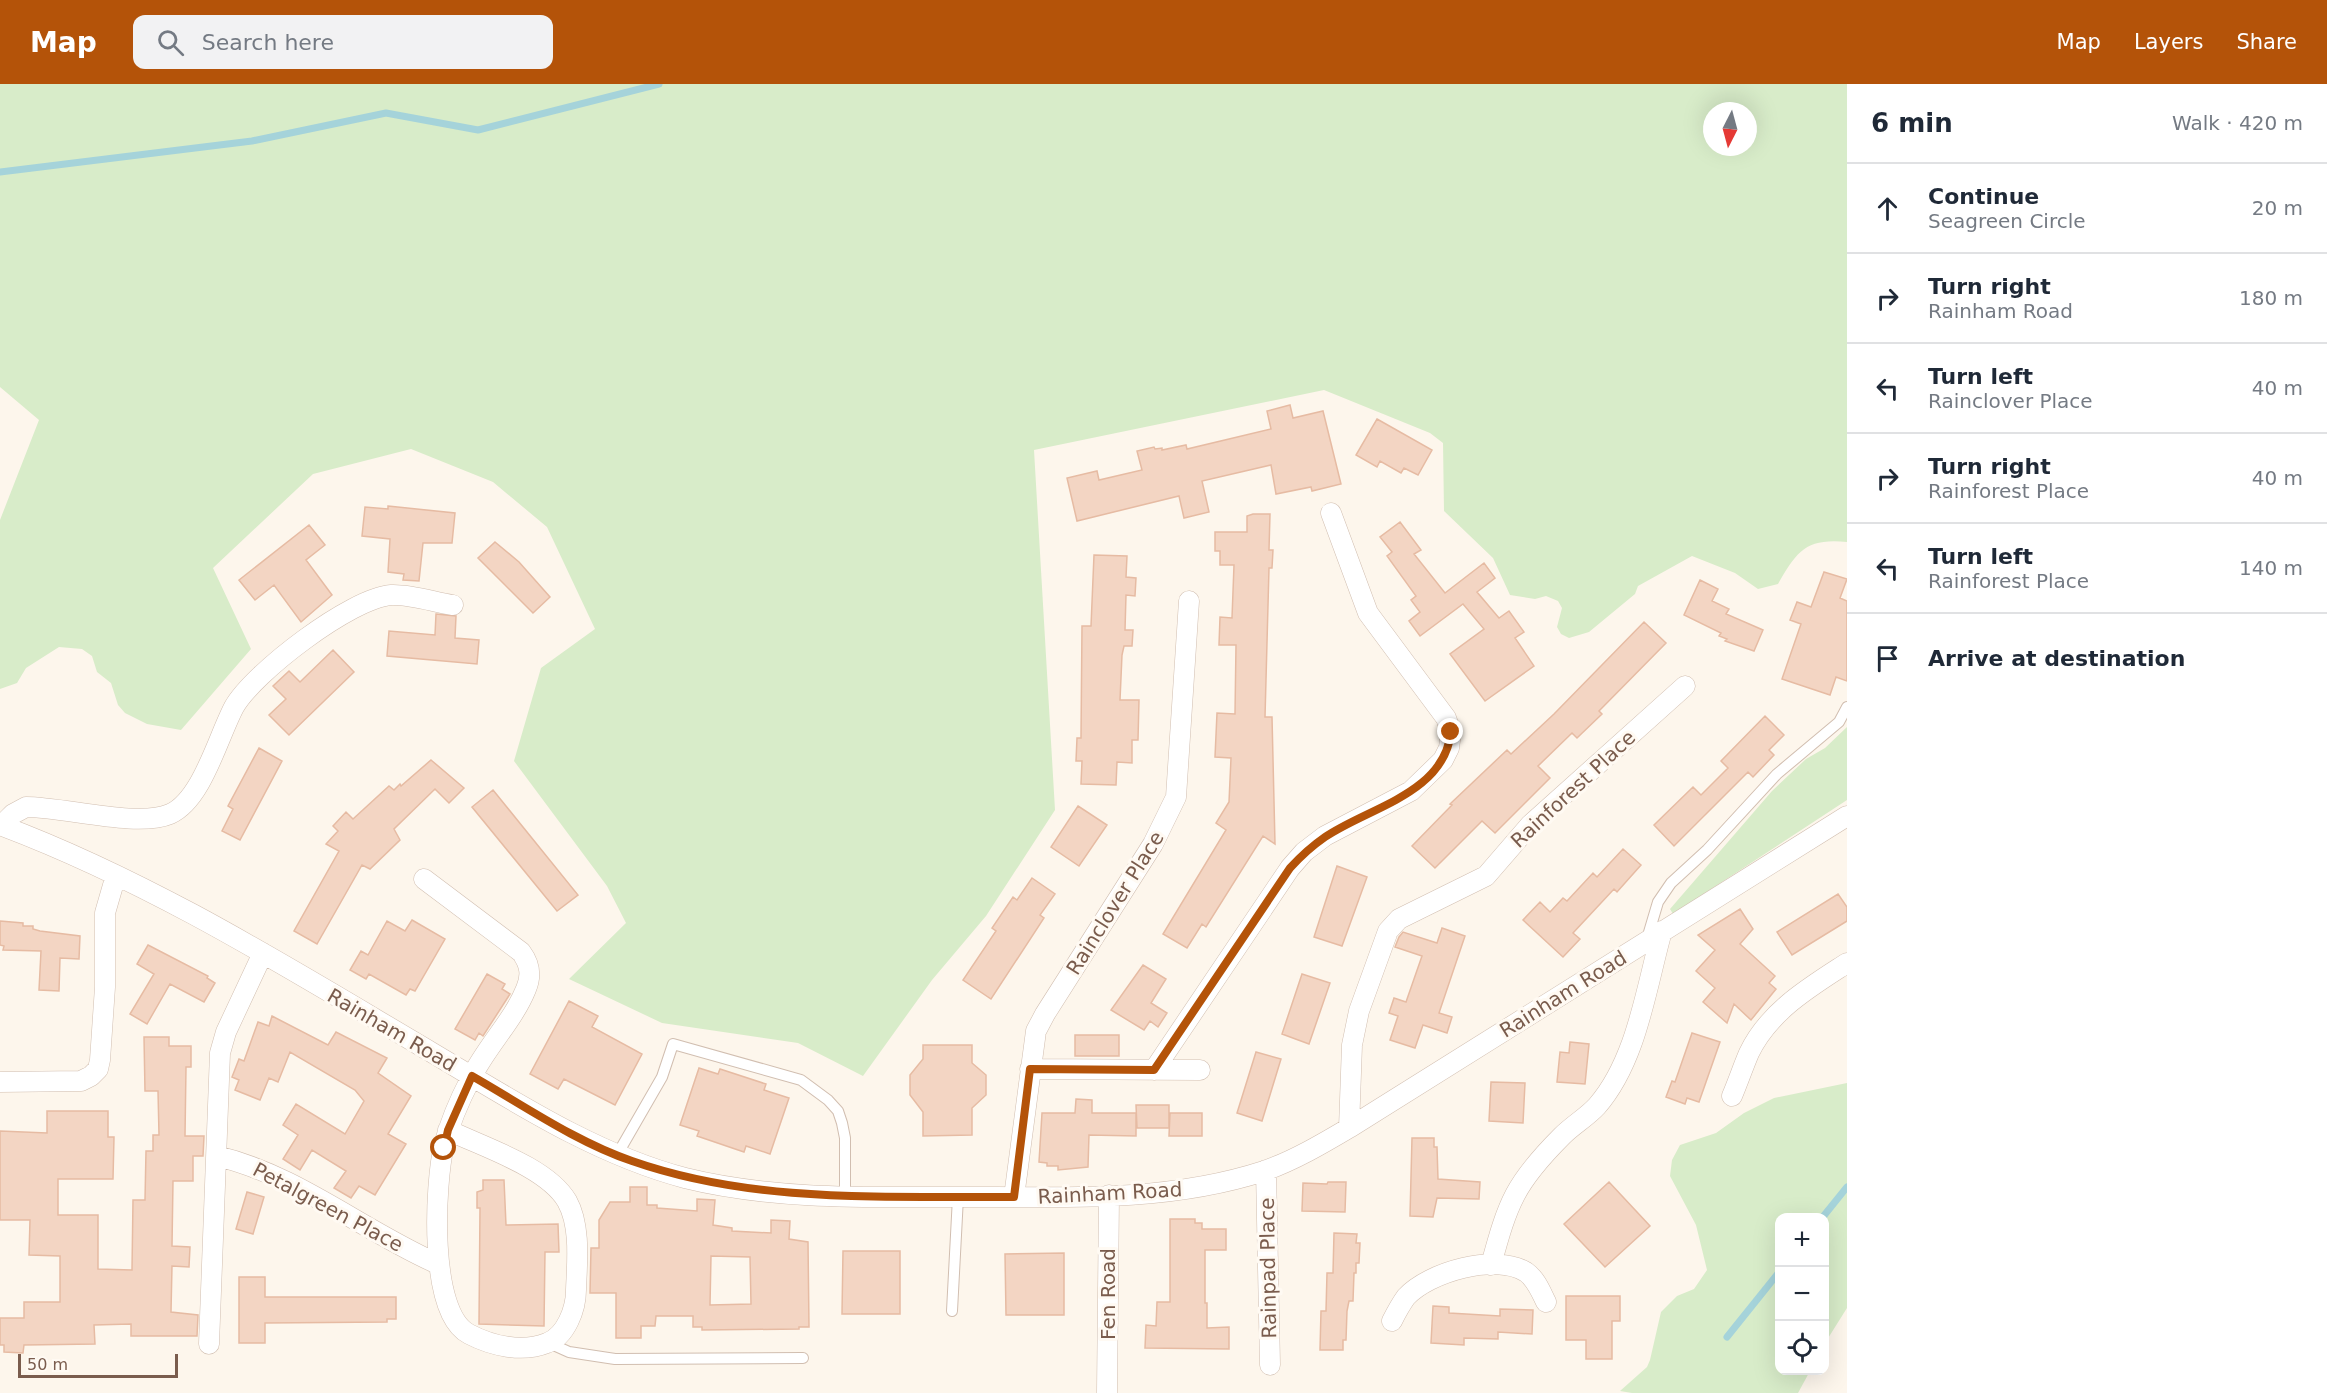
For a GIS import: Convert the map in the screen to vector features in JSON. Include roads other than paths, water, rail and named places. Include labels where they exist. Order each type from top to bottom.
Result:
[{"type":"street","points":[[1154,1070],[1290,868],[1304,852],[1325,836],[1411,791],[1432,774],[1449,748],[1451,732],[1446,718],[1382,636],[1368,613],[1331,513]]},
{"type":"street","points":[[1,825],[13,814],[26,807],[136,818],[160,818],[173,813],[186,805],[235,706],[246,690],[313,634],[350,609],[391,595],[453,605]]},
{"type":"street","name":"Rainclover Place","points":[[1014,1197],[1036,1031],[1153,844],[1176,797],[1189,601]]},
{"type":"street","name":"Rainforest Place","points":[[1349,1128],[1352,1045],[1359,1011],[1388,931],[1399,919],[1485,876],[1530,825],[1685,686]]},
{"type":"street","name":"Rainham Road","points":[[1,825],[116,875],[262,953],[472,1076],[617,1155],[684,1177],[735,1188],[845,1196],[1014,1197],[1147,1195],[1192,1190],[1266,1170],[1349,1128],[1847,816]]},
{"type":"street","points":[[0,1082],[81,1081],[98,1069],[104,1013],[105,913],[116,875]]},
{"type":"street","points":[[424,879],[510,942],[529,962],[530,976],[521,1000],[472,1076],[448,1130],[441,1165],[438,1264],[452,1319],[464,1332],[484,1342],[512,1347],[549,1343],[560,1335],[570,1320],[576,1294],[575,1231],[567,1202],[539,1173],[448,1130]]},
{"type":"street","points":[[1491,1265],[1504,1216],[1519,1185],[1557,1142],[1597,1106],[1620,1069],[1630,1043],[1655,936]]},
{"type":"street","points":[[209,1344],[220,1053],[226,1032],[262,953]]},
{"type":"street","points":[[1732,1096],[1750,1052],[1762,1032],[1798,994],[1847,963]]},
{"type":"street","points":[[1030,1069],[1200,1070]]},
{"type":"street","name":"Petalgreen Place","points":[[217,1156],[245,1163],[276,1176],[438,1264]]},
{"type":"street","name":"Rainpad Place","points":[[1266,1170],[1270,1365]]},
{"type":"street","name":"Fen Road","points":[[1107,1393],[1109,1196]]},
{"type":"street","points":[[1392,1321],[1406,1298],[1434,1277],[1452,1270],[1491,1265],[1512,1266],[1527,1273],[1546,1302]]},
{"type":"lane","points":[[1655,936],[1658,902],[1671,883],[1707,850],[1777,774],[1839,722],[1847,707]]},
{"type":"lane","points":[[617,1155],[662,1077],[673,1044],[801,1080],[828,1100],[838,1111],[844,1130],[845,1196]]},
{"type":"lane","points":[[952,1311],[958,1197]]},
{"type":"lane","points":[[549,1343],[569,1352],[615,1359],[803,1358]]},
{"type":"waterway","points":[[0,172],[252,141],[386,113],[478,130],[659,84]]},
{"type":"waterway","points":[[1826,1213],[1847,1187]]},
{"type":"waterway","points":[[1727,1337],[1775,1277]]}]
